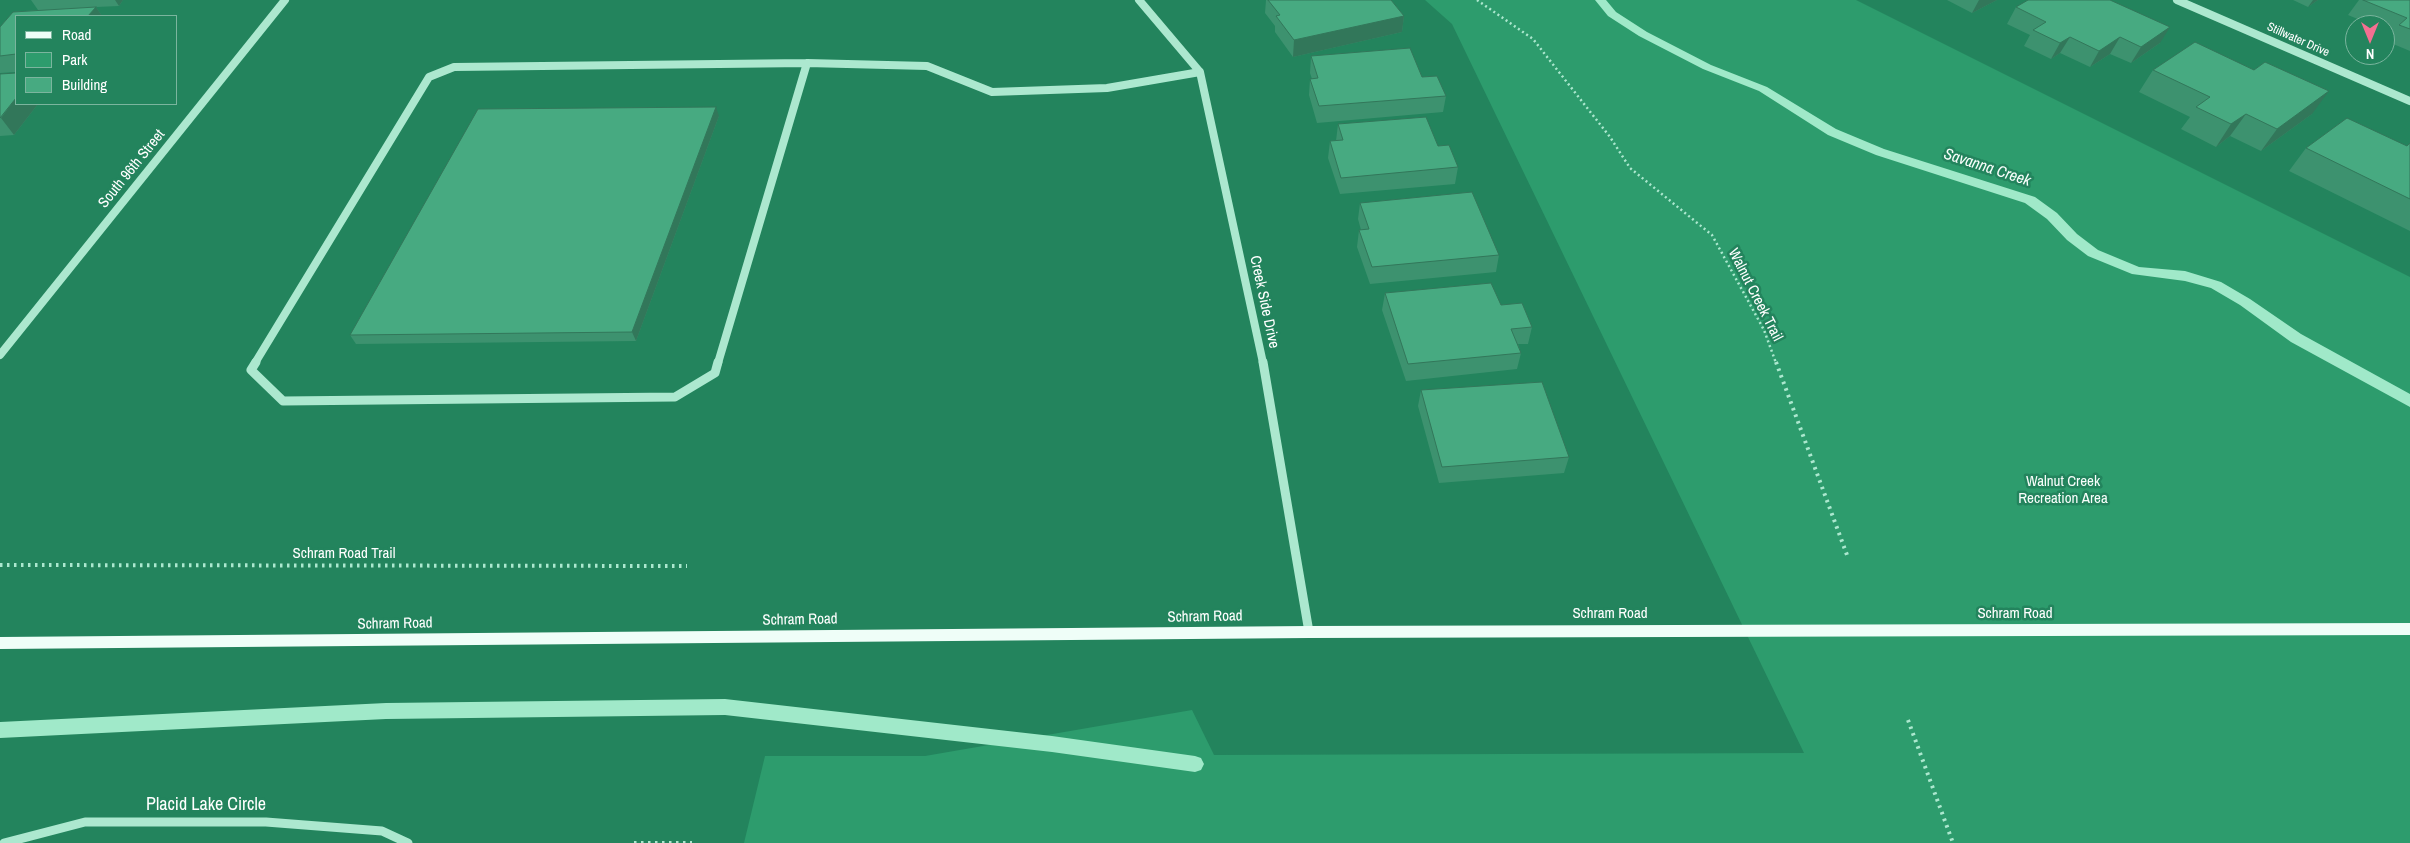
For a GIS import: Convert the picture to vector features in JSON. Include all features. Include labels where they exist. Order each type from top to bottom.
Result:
[{"type":"main road","name":"Schram Road","points":[[0,644],[1309,632],[2410,630]]},
{"type":"street","name":"South 96th Street","points":[[0,355],[285,0]]},
{"type":"street","name":"Creek Side Drive","points":[[1139,0],[1200,72],[1259,339],[1309,632]]},
{"type":"street","name":"Stillwater Drive","points":[[2177,0],[2410,101]]},
{"type":"street","points":[[807,63],[715,373],[675,397],[284,401],[251,370],[429,77],[454,67],[807,63],[927,66],[992,92],[1107,88],[1200,72]]},
{"type":"street","name":"Placid Lake Circle","points":[[4,843],[85,822],[266,822],[382,831],[408,843]]},
{"type":"path","name":"Walnut Creek Trail","points":[[1477,0],[1533,39],[1610,137],[1630,168],[1712,235],[1764,330],[1847,555]]},
{"type":"path","name":"Schram Road Trail","points":[[0,565],[687,566]]},
{"type":"path","points":[[1908,720],[1953,843]]},
{"type":"path","points":[[634,843],[692,843]]},
{"type":"green space","name":"Walnut Creek Recreation Area","points":[[1425,0],[1856,0],[2410,277],[2410,843],[744,843],[765,756],[925,756],[1192,710],[1214,755],[1804,753],[1452,24]]},
{"type":"building","points":[[1268,0],[1391,0],[1404,16],[1294,40],[1276,16],[1280,15]]},
{"type":"building","points":[[2028,0],[2110,0],[2170,27],[2141,47],[2120,37],[2099,51],[2070,37],[2060,43],[2033,30],[2046,22],[2016,7]]},
{"type":"building","points":[[2363,0],[2410,0],[2410,29],[2399,25],[2407,18]]},
{"type":"building","points":[[96,7],[89,15],[15,15],[15,54],[0,56],[0,27],[13,12]]},
{"type":"building","points":[[2195,42],[2254,70],[2265,62],[2329,91],[2277,129],[2246,114],[2231,124],[2196,107],[2210,97],[2153,70]]},
{"type":"building","points":[[1410,48],[1422,77],[1437,76],[1446,96],[1319,106],[1310,79],[1318,78],[1311,56]]},
{"type":"building","points":[[15,73],[15,99],[0,118],[0,74]]},
{"type":"building","points":[[716,107],[632,332],[350,335],[478,109]]},
{"type":"building","points":[[1426,117],[1438,146],[1449,145],[1458,167],[1341,178],[1330,141],[1343,140],[1338,124]]},
{"type":"building","points":[[2347,118],[2407,146],[2410,143],[2410,199],[2306,148]]},
{"type":"building","points":[[1472,192],[1499,255],[1372,267],[1359,230],[1369,229],[1360,203]]},
{"type":"building","points":[[1491,283],[1501,305],[1522,303],[1532,327],[1511,329],[1521,353],[1408,364],[1385,293]]},
{"type":"building","points":[[1542,382],[1569,457],[1442,467],[1421,390]]},
{"type":"waterway","name":"Savanna Creek","points":[[1600,0],[1612,14],[1643,34],[1707,67],[1763,89],[1832,132],[1880,152],[2030,200],[2052,216],[2072,237],[2093,253],[2137,271],[2185,276],[2216,285],[2245,302],[2296,338],[2410,401]]},
{"type":"waterway","points":[[0,730],[386,711],[725,707],[1052,744],[1195,764]]}]
